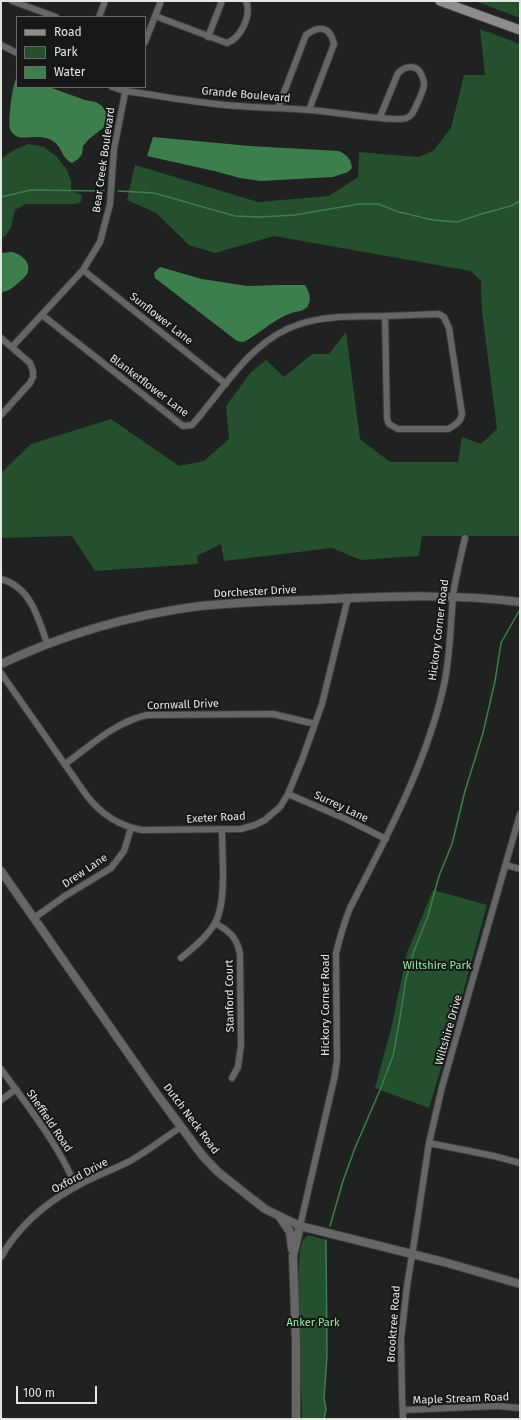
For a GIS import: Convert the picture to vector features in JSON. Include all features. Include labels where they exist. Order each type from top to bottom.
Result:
[{"type":"main road","points":[[440,1],[520,30]]},
{"type":"street","points":[[12,1],[51,16]]},
{"type":"street","points":[[99,16],[105,1]]},
{"type":"street","points":[[146,39],[161,1]]},
{"type":"street","points":[[208,37],[222,1]]},
{"type":"street","points":[[155,16],[227,43],[238,36],[241,32],[249,10],[246,1]]},
{"type":"street","points":[[278,108],[306,34],[321,27],[330,34],[334,44],[309,110]]},
{"type":"street","points":[[1,45],[16,52]]},
{"type":"street","name":"Grande Boulevard","points":[[126,89],[238,106],[309,110],[380,117],[401,119],[412,114],[424,85],[419,71],[414,67],[403,69],[398,73],[380,117]]},
{"type":"street","name":"Bear Creek Boulevard","points":[[12,347],[82,270],[100,242],[110,204],[114,149],[126,89]]},
{"type":"street","name":"Sunflower Lane","points":[[82,270],[226,384]]},
{"type":"street","name":"Blanketflower Lane","points":[[42,315],[183,426],[192,424],[226,384],[235,371],[255,351],[278,334],[299,324],[326,318],[439,314],[444,317],[449,328],[462,414],[462,419],[454,426],[448,429],[398,429],[389,424],[387,418],[385,316]]},
{"type":"street","points":[[1,338],[30,363],[33,371],[33,377],[30,383],[1,415]]},
{"type":"street","name":"Hickory Corner Road","points":[[296,1419],[296,1340],[293,1256],[294,1246],[335,1075],[336,953],[344,923],[350,908],[401,809],[422,759],[444,686],[450,648],[454,597],[465,538]]},
{"type":"street","points":[[1,579],[18,587],[29,599],[36,612],[47,643]]},
{"type":"street","name":"Dorchester Drive","points":[[1,664],[47,643],[113,623],[179,609],[224,604],[348,598],[454,597],[498,599],[520,602]]},
{"type":"street","name":"Exeter Road","points":[[1,673],[87,796],[99,809],[116,821],[132,828],[151,830],[222,829],[241,828],[255,825],[265,820],[280,807],[288,794],[322,704],[348,598]]},
{"type":"street","name":"Cornwall Drive","points":[[65,764],[119,725],[137,717],[146,715],[273,714],[315,724]]},
{"type":"street","name":"Surrey Lane","points":[[288,794],[346,819],[386,839]]},
{"type":"street","name":"Wiltshire Drive","points":[[412,1254],[429,1143],[442,1087],[520,814]]},
{"type":"street","name":"Drew Lane","points":[[34,918],[65,896],[111,868],[124,851],[132,828]]},
{"type":"street","points":[[181,958],[192,949],[215,923],[220,913],[223,897],[222,829]]},
{"type":"street","points":[[506,865],[520,869]]},
{"type":"street","name":"Dutch Neck Road","points":[[1,871],[181,1127],[202,1155],[217,1171],[266,1209],[279,1217],[300,1226],[466,1268],[520,1284]]},
{"type":"street","name":"Stanford Court","points":[[215,923],[231,933],[237,943],[240,954],[241,1045],[238,1067],[232,1078]]},
{"type":"street","name":"Sheffield Road","points":[[1,1068],[55,1144],[76,1187]]},
{"type":"street","points":[[1,1100],[16,1089]]},
{"type":"street","name":"Oxford Drive","points":[[1,1257],[15,1237],[34,1216],[62,1195],[131,1160],[181,1127]]},
{"type":"street","points":[[429,1143],[494,1156],[520,1163]]},
{"type":"street","points":[[279,1217],[284,1221],[290,1232],[293,1256]]},
{"type":"street","name":"Brooktree Road","points":[[403,1419],[401,1339],[406,1286],[412,1254]]},
{"type":"street","name":"Maple Stream Road","points":[[403,1410],[497,1406],[520,1408]]},
{"type":"green space","points":[[475,1],[520,1],[520,18]]},
{"type":"green space","points":[[480,29],[520,44],[520,536],[422,536],[419,556],[361,560],[332,548],[224,561],[221,544],[197,556],[198,564],[95,571],[72,536],[1,538],[1,473],[31,444],[111,419],[179,466],[204,461],[229,439],[226,406],[251,372],[266,360],[284,377],[312,354],[329,354],[346,332],[360,439],[390,462],[458,462],[462,437],[481,444],[497,429],[482,312],[481,281],[471,271],[274,236],[215,253],[189,245],[156,213],[127,200],[135,165],[258,202],[329,196],[358,177],[359,152],[419,157],[433,151],[451,128],[464,75],[485,75]]},
{"type":"green space","points":[[28,144],[44,147],[57,157],[67,170],[71,181],[71,191],[82,195],[81,202],[75,204],[26,204],[15,210],[11,227],[5,237],[1,236],[1,159],[14,150]]},
{"type":"green space","name":"Wiltshire Park","points":[[433,890],[487,905],[455,1022],[429,1108],[375,1088],[391,1029],[407,953]]},
{"type":"green space","name":"Anker Park","points":[[308,1235],[326,1240],[327,1356],[324,1399],[326,1409],[324,1419],[302,1419],[298,1280],[300,1250],[303,1240]]},
{"type":"water","points":[[16,79],[16,88],[52,88],[85,100],[96,102],[102,106],[106,112],[107,120],[103,128],[83,146],[82,154],[78,159],[72,163],[65,157],[57,145],[49,139],[40,137],[20,137],[16,136],[12,132],[10,129],[10,111]]},
{"type":"water","points":[[153,137],[250,146],[339,151],[345,154],[351,162],[352,168],[348,172],[333,177],[261,181],[240,178],[147,156]]},
{"type":"water","points":[[12,252],[18,254],[26,261],[29,268],[28,272],[12,288],[1,292],[1,253]]},
{"type":"water","points":[[160,267],[202,279],[247,286],[305,285],[310,295],[310,300],[306,308],[284,316],[243,342],[237,341],[155,278],[154,273]]},
{"type":"waterway","points":[[1,197],[31,190],[104,191]]},
{"type":"waterway","points":[[118,191],[154,193],[235,216],[260,217],[295,215],[359,204],[378,204],[399,212],[433,220],[457,222],[511,206],[520,201]]},
{"type":"waterway","points":[[520,217],[520,223]]},
{"type":"waterway","points":[[330,1226],[343,1181],[355,1148],[393,1056],[406,979],[414,951],[428,916],[439,876],[452,844],[465,791],[483,733],[495,681],[501,643],[519,611]]},
{"type":"waterway","points":[[324,1419],[326,1409],[324,1399],[327,1356],[326,1240]]}]
